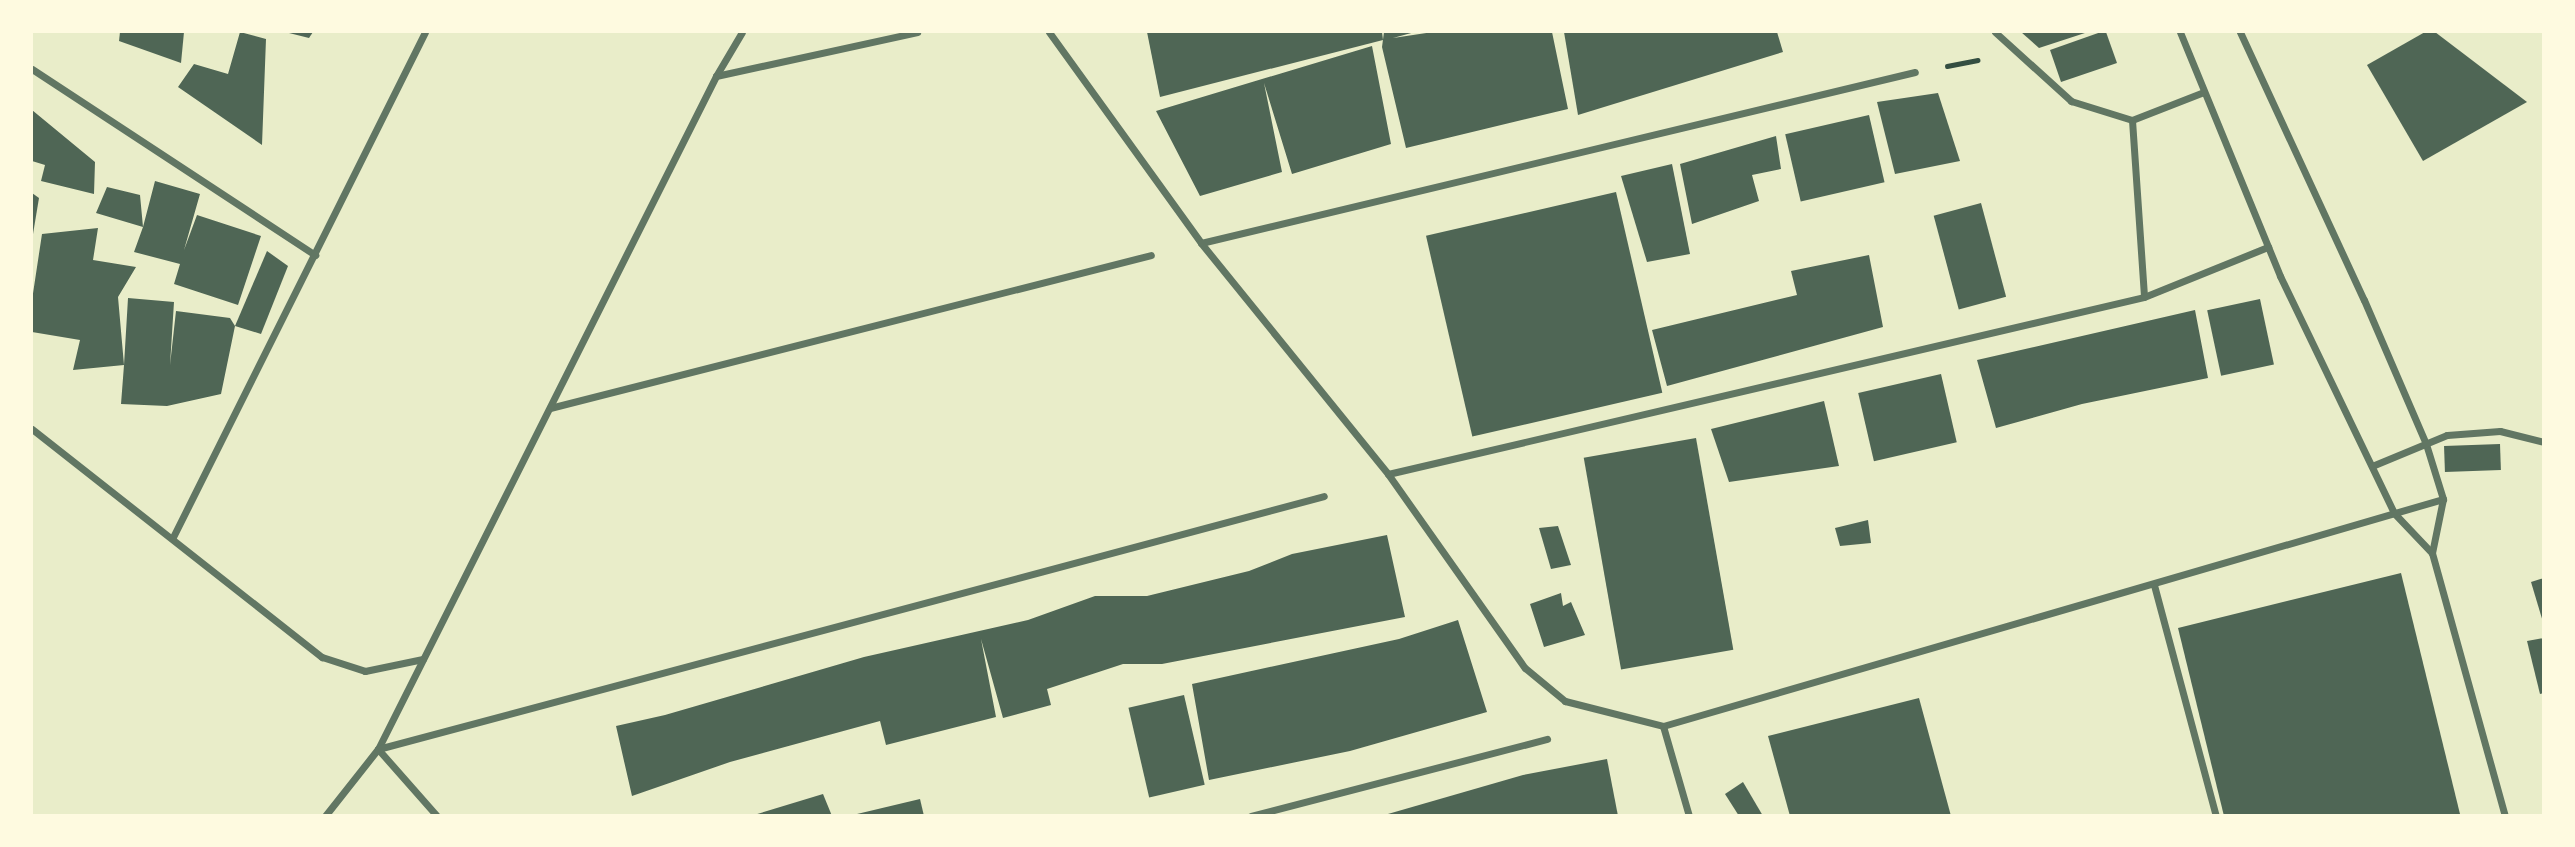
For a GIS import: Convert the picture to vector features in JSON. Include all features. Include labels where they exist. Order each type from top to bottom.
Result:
[{"type":"street","points":[[173,537],[424,32]]},
{"type":"street","points":[[325,816],[378,749],[716,76],[742,32]]},
{"type":"street","points":[[716,76],[917,32]]},
{"type":"street","points":[[1049,32],[1201,243],[1388,474],[1525,668],[1565,701],[1663,726],[2443,499]]},
{"type":"street","points":[[1995,32],[2015,53],[2071,101],[2132,120],[2204,92]]},
{"type":"street","points":[[2180,32],[2268,247],[2394,513],[2432,553]]},
{"type":"street","points":[[2240,32],[2364,300],[2426,444],[2443,499],[2432,553],[2505,816]]},
{"type":"street","points":[[32,69],[315,256]]},
{"type":"street","points":[[1201,243],[1915,72]]},
{"type":"street","points":[[2132,120],[2144,296]]},
{"type":"street","points":[[1388,474],[2144,296],[2268,247]]},
{"type":"street","points":[[550,408],[1151,255]]},
{"type":"street","points":[[32,429],[323,657],[365,671],[423,659]]},
{"type":"street","points":[[2372,466],[2447,435],[2500,431],[2543,442]]},
{"type":"street","points":[[378,749],[1324,496]]},
{"type":"street","points":[[2154,585],[2216,816]]},
{"type":"street","points":[[1663,726],[1689,816]]},
{"type":"street","points":[[1251,816],[1547,739]]},
{"type":"street","points":[[378,749],[437,816]]},
{"type":"path","points":[[1915,72],[2015,53]]},
{"type":"building","points":[[120,32],[184,32],[181,63],[119,41]]},
{"type":"building","points":[[240,32],[266,39],[262,145],[178,87],[194,64],[228,74]]},
{"type":"building","points":[[285,32],[313,32],[309,38]]},
{"type":"building","points":[[1147,32],[1382,32],[1383,40],[1160,97]]},
{"type":"building","points":[[1384,32],[1415,32],[1393,38],[1433,32],[1552,32],[1568,109],[1406,148],[1382,47]]},
{"type":"building","points":[[1564,32],[1777,32],[1783,52],[1578,115]]},
{"type":"building","points":[[2021,32],[2088,32],[2039,48]]},
{"type":"building","points":[[2106,32],[2117,63],[2061,82],[2050,50]]},
{"type":"building","points":[[2425,32],[2435,32],[2527,102],[2423,161],[2367,65]]},
{"type":"building","points":[[1372,46],[1391,144],[1292,174],[1264,83],[1282,172],[1200,196],[1156,111]]},
{"type":"building","points":[[1938,93],[1960,161],[1895,174],[1877,102]]},
{"type":"building","points":[[32,110],[95,162],[94,194],[41,181],[45,165],[32,161]]},
{"type":"building","points":[[1869,115],[1885,182],[1801,202],[1785,134]]},
{"type":"building","points":[[1776,136],[1781,169],[1752,175],[1759,201],[1692,224],[1680,164]]},
{"type":"building","points":[[1672,164],[1690,254],[1647,262],[1621,176]]},
{"type":"building","points":[[155,181],[200,194],[184,250],[197,215],[261,236],[238,305],[174,284],[180,264],[134,252]]},
{"type":"building","points":[[107,187],[140,195],[143,227],[96,213]]},
{"type":"building","points":[[1616,192],[1662,393],[1472,437],[1426,236]]},
{"type":"building","points":[[32,193],[39,198],[33,234],[32,234]]},
{"type":"building","points":[[1981,203],[2006,297],[1959,309],[1934,216]]},
{"type":"building","points":[[98,228],[93,260],[136,267],[118,297],[124,365],[73,370],[80,340],[32,332],[32,300],[42,234]]},
{"type":"building","points":[[267,251],[288,266],[261,334],[235,326]]},
{"type":"building","points":[[1869,255],[1883,327],[1667,386],[1652,330],[1797,295],[1791,271]]},
{"type":"building","points":[[128,298],[174,302],[170,365],[176,311],[230,318],[235,326],[221,394],[167,406],[121,404]]},
{"type":"building","points":[[2260,299],[2274,365],[2221,376],[2207,310]]},
{"type":"building","points":[[2195,310],[2208,378],[2082,404],[1996,428],[1977,360]]},
{"type":"building","points":[[1941,374],[1957,442],[1874,461],[1858,393]]},
{"type":"building","points":[[1824,401],[1839,466],[1729,482],[1711,429]]},
{"type":"building","points":[[1696,438],[1733,650],[1621,670],[1584,458]]},
{"type":"building","points":[[2500,444],[2501,470],[2445,472],[2444,446]]},
{"type":"building","points":[[1868,520],[1871,543],[1840,546],[1835,528]]},
{"type":"building","points":[[1558,526],[1571,565],[1551,569],[1539,528]]},
{"type":"building","points":[[1387,535],[1405,617],[1162,664],[1123,664],[1047,689],[1051,705],[1003,718],[981,639],[996,717],[886,745],[880,721],[730,762],[632,796],[616,726],[665,715],[864,657],[1028,620],[1095,596],[1147,596],[1249,571],[1292,554]]},
{"type":"building","points":[[2401,573],[2460,814],[2224,816],[2178,628]]},
{"type":"building","points":[[2544,578],[2544,622],[2543,622],[2531,582]]},
{"type":"building","points":[[1561,593],[1563,606],[1571,602],[1585,635],[1544,647],[1530,604]]},
{"type":"building","points":[[1458,620],[1487,712],[1350,751],[1209,780],[1192,684],[1399,639]]},
{"type":"building","points":[[2544,638],[2544,693],[2540,694],[2527,641]]},
{"type":"building","points":[[1184,695],[1205,785],[1149,797],[1128,708]]},
{"type":"building","points":[[1919,698],[1951,816],[1790,816],[1768,736]]},
{"type":"building","points":[[1607,759],[1618,816],[1381,816],[1523,775]]},
{"type":"building","points":[[1743,782],[1763,816],[1739,816],[1725,794]]},
{"type":"building","points":[[823,794],[832,816],[754,816],[754,815]]},
{"type":"building","points":[[920,799],[924,816],[857,816],[857,814]]}]
